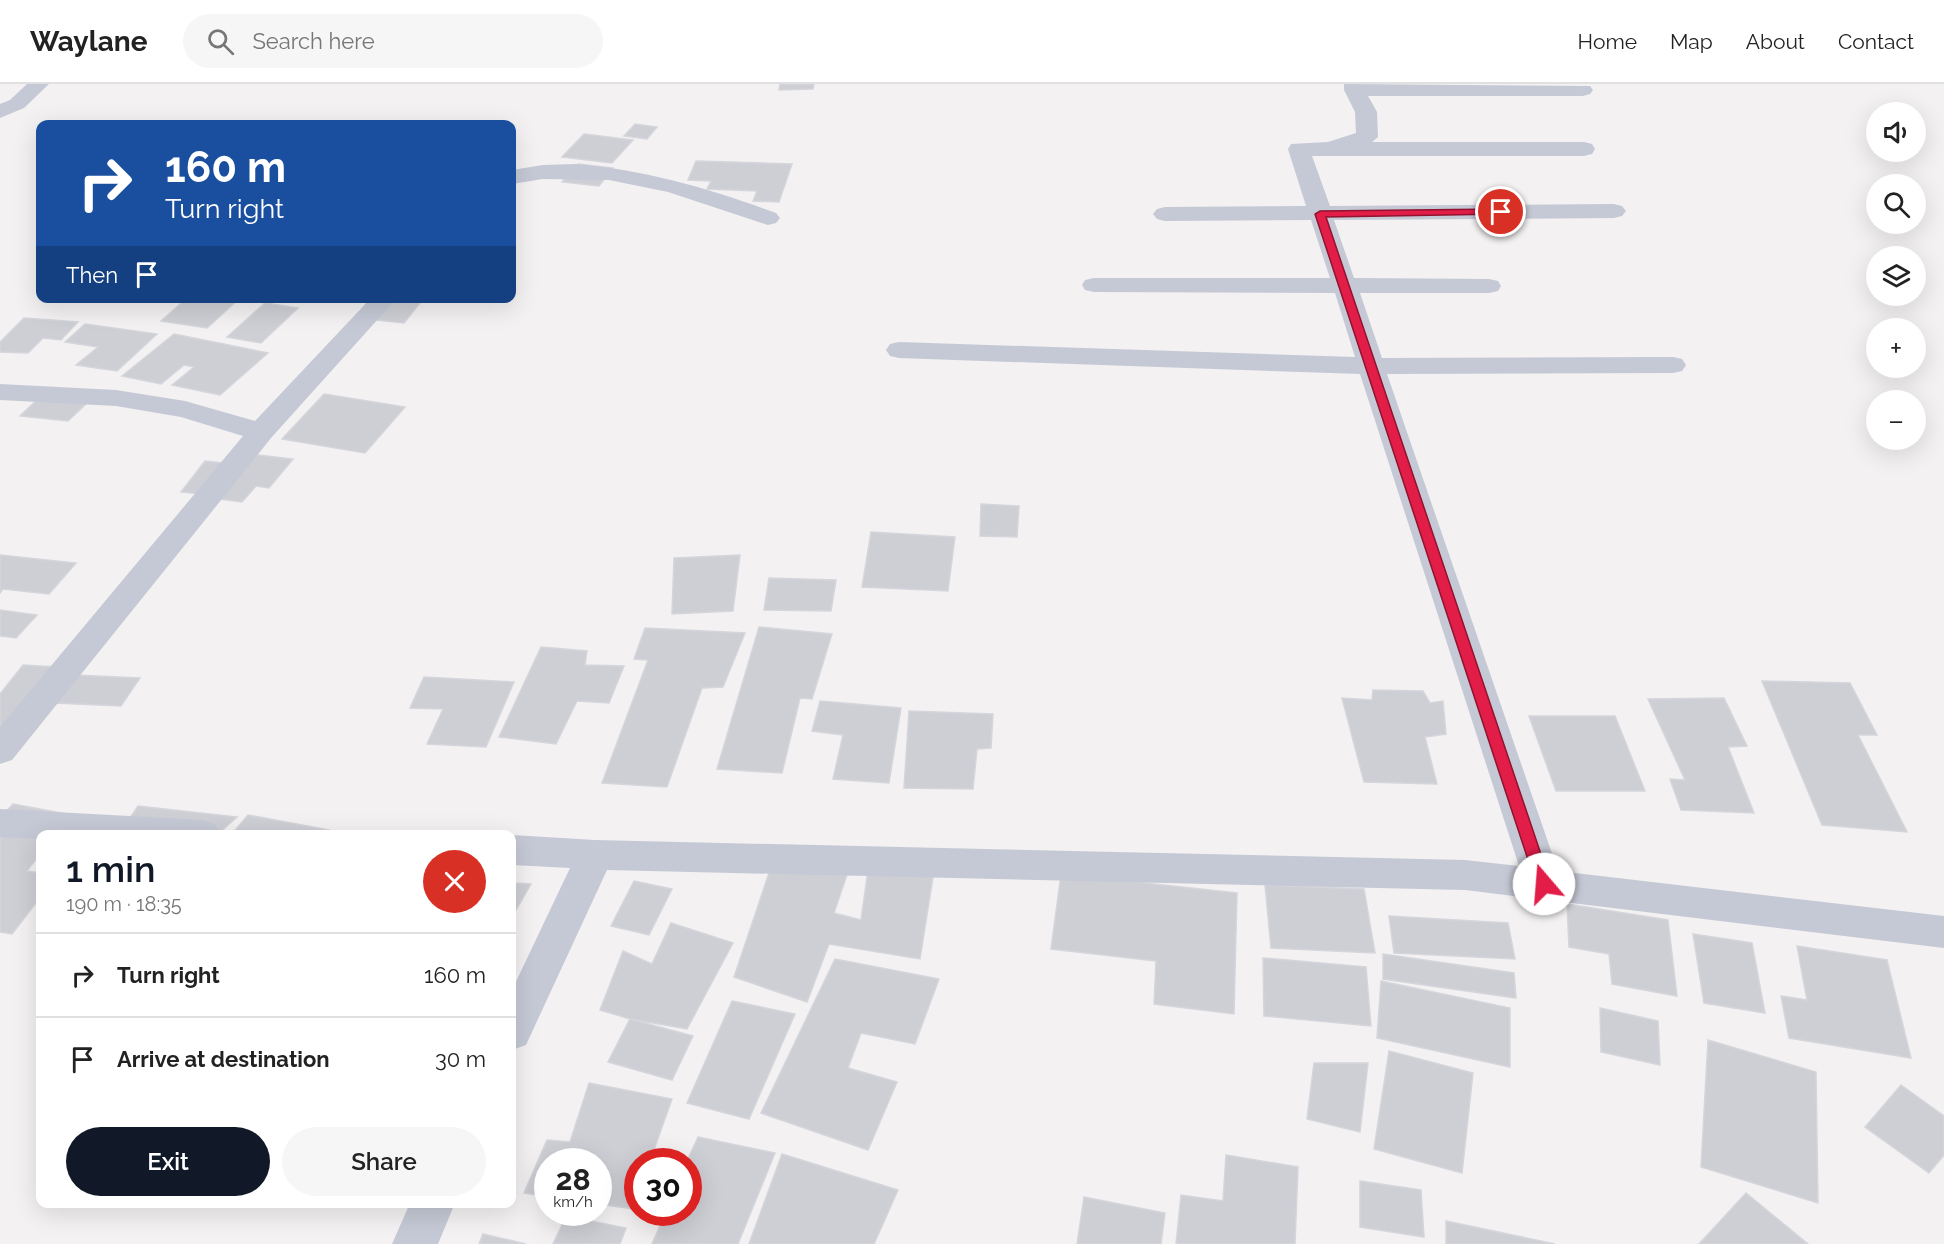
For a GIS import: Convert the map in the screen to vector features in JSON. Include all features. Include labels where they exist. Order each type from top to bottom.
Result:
[{"type":"street","points":[[0,112],[17,104],[39,84]]},
{"type":"street","points":[[1329,149],[1367,137],[1366,112],[1354,87],[1583,90]]},
{"type":"street","points":[[1544,884],[1299,149],[1584,148]]},
{"type":"street","points":[[516,176],[529,173],[569,172],[637,179],[710,196],[768,218]]},
{"type":"street","points":[[1165,214],[1614,211]]},
{"type":"street","points":[[1094,285],[1489,286]]},
{"type":"street","points":[[0,751],[261,432],[380,303]]},
{"type":"street","points":[[898,350],[1372,366],[1673,365]]},
{"type":"street","points":[[0,392],[116,398],[185,409],[261,432]]},
{"type":"street","points":[[0,824],[121,830]]},
{"type":"street","points":[[516,850],[595,855],[1465,875],[1944,932]]},
{"type":"street","points":[[516,1023],[595,855]]},
{"type":"street","points":[[415,1244],[431,1208]]},
{"type":"building","points":[[780,84],[814,84],[813,89],[779,90]]},
{"type":"building","points":[[635,124],[657,127],[647,139],[624,136]]},
{"type":"building","points":[[584,134],[633,140],[612,163],[562,157]]},
{"type":"building","points":[[696,161],[792,164],[779,202],[753,201],[757,191],[707,189],[711,181],[688,180]]},
{"type":"building","points":[[578,164],[613,168],[599,186],[562,182]]},
{"type":"building","points":[[181,303],[234,303],[207,328],[161,321]]},
{"type":"building","points":[[265,303],[298,308],[261,343],[227,337]]},
{"type":"building","points":[[390,303],[420,303],[404,323],[376,320]]},
{"type":"building","points":[[24,318],[78,322],[61,340],[43,338],[28,353],[0,352],[0,342]]},
{"type":"building","points":[[85,324],[157,334],[117,371],[76,365],[98,347],[65,342]]},
{"type":"building","points":[[174,334],[268,353],[220,395],[172,385],[194,367],[184,365],[161,384],[122,376]]},
{"type":"building","points":[[324,394],[405,407],[365,453],[282,439]]},
{"type":"building","points":[[39,398],[87,403],[68,421],[20,416]]},
{"type":"building","points":[[250,454],[293,459],[269,488],[256,486],[242,502],[211,498]]},
{"type":"building","points":[[205,461],[225,463],[200,494],[181,492]]},
{"type":"building","points":[[981,504],[1019,506],[1017,537],[980,536]]},
{"type":"building","points":[[871,532],[955,537],[948,591],[862,587]]},
{"type":"building","points":[[0,555],[76,563],[49,594],[3,589],[0,593]]},
{"type":"building","points":[[740,555],[733,611],[672,614],[674,558]]},
{"type":"building","points":[[769,578],[836,580],[831,611],[764,610]]},
{"type":"building","points":[[0,610],[37,615],[16,638],[0,636]]},
{"type":"building","points":[[759,627],[832,634],[812,699],[800,698],[782,773],[717,769]]},
{"type":"building","points":[[645,628],[745,633],[723,687],[702,688],[667,787],[602,783],[648,660],[634,659]]},
{"type":"building","points":[[541,647],[587,651],[585,665],[624,666],[609,703],[577,701],[556,744],[499,737]]},
{"type":"building","points":[[23,665],[56,667],[0,730],[0,694]]},
{"type":"building","points":[[74,675],[140,678],[121,706],[55,703]]},
{"type":"building","points":[[424,677],[514,682],[486,747],[427,744],[443,709],[410,708]]},
{"type":"building","points":[[1762,681],[1850,683],[1877,735],[1858,735],[1907,832],[1822,825]]},
{"type":"building","points":[[1373,690],[1423,691],[1430,703],[1443,701],[1446,734],[1425,737],[1437,784],[1364,782],[1342,698],[1372,700]]},
{"type":"building","points":[[1724,698],[1747,746],[1728,747],[1754,813],[1681,810],[1670,779],[1685,780],[1648,699]]},
{"type":"building","points":[[820,701],[901,708],[889,783],[833,779],[843,735],[812,731]]},
{"type":"building","points":[[909,711],[993,714],[991,748],[977,749],[973,789],[904,788]]},
{"type":"building","points":[[1529,716],[1615,716],[1645,791],[1556,791]]},
{"type":"building","points":[[13,804],[72,815],[60,830],[36,830],[36,859],[27,871],[36,872],[36,903],[12,934],[0,932],[0,818]]},
{"type":"building","points":[[138,806],[237,817],[222,830],[122,830]]},
{"type":"building","points":[[248,815],[329,830],[235,830]]},
{"type":"building","points":[[772,864],[849,869],[834,913],[861,920],[868,870],[934,871],[920,959],[829,944],[807,1002],[734,977]]},
{"type":"building","points":[[1061,874],[1237,893],[1234,1014],[1154,1004],[1156,961],[1051,949]]},
{"type":"building","points":[[634,881],[672,889],[649,935],[611,926]]},
{"type":"building","points":[[516,883],[531,884],[516,910]]},
{"type":"building","points":[[1265,885],[1364,889],[1375,953],[1271,948]]},
{"type":"building","points":[[1567,904],[1668,920],[1677,996],[1612,984],[1609,954],[1569,947]]},
{"type":"building","points":[[1389,916],[1508,923],[1515,959],[1394,953]]},
{"type":"building","points":[[671,923],[733,943],[687,1029],[630,1019],[600,1010],[623,951],[652,964]]},
{"type":"building","points":[[1693,934],[1752,943],[1765,1013],[1704,1003]]},
{"type":"building","points":[[1797,946],[1887,960],[1911,1058],[1789,1038],[1781,996],[1807,1000]]},
{"type":"building","points":[[1383,954],[1514,973],[1516,998],[1383,979]]},
{"type":"building","points":[[1263,958],[1366,967],[1371,1026],[1264,1016]]},
{"type":"building","points":[[835,959],[939,979],[915,1044],[861,1033],[848,1068],[897,1082],[868,1150],[761,1113]]},
{"type":"building","points":[[1381,981],[1510,1008],[1510,1067],[1377,1038]]},
{"type":"building","points":[[732,1001],[795,1014],[749,1119],[687,1103]]},
{"type":"building","points":[[1600,1008],[1658,1021],[1660,1065],[1601,1052]]},
{"type":"building","points":[[630,1019],[693,1036],[672,1080],[608,1062]]},
{"type":"building","points":[[1708,1040],[1816,1072],[1818,1203],[1701,1167]]},
{"type":"building","points":[[1389,1051],[1473,1073],[1462,1173],[1374,1149]]},
{"type":"building","points":[[1314,1063],[1368,1063],[1360,1132],[1307,1119]]},
{"type":"building","points":[[589,1083],[672,1099],[655,1148],[624,1148],[624,1208],[612,1206],[612,1148],[544,1148],[547,1140],[570,1142]]},
{"type":"building","points":[[1901,1085],[1944,1116],[1944,1155],[1929,1173],[1865,1127]]},
{"type":"building","points":[[698,1137],[775,1153],[738,1244],[652,1244],[660,1226],[702,1226],[702,1148],[693,1148]]},
{"type":"building","points":[[782,1154],[898,1190],[874,1244],[749,1244]]},
{"type":"building","points":[[1226,1155],[1298,1167],[1295,1244],[1176,1244],[1181,1195],[1223,1201]]},
{"type":"building","points":[[534,1170],[534,1195],[524,1193]]},
{"type":"building","points":[[1360,1181],[1421,1190],[1424,1237],[1360,1227]]},
{"type":"building","points":[[1746,1193],[1808,1244],[1699,1244]]},
{"type":"building","points":[[1084,1197],[1165,1213],[1161,1244],[1077,1244]]},
{"type":"building","points":[[1446,1221],[1555,1244],[1446,1244]]},
{"type":"building","points":[[612,1225],[626,1228],[620,1244],[553,1244],[561,1226]]},
{"type":"building","points":[[483,1234],[526,1244],[479,1244]]},
{"type":"route","points":[[1501,212],[1320,214],[1544,884]]}]
